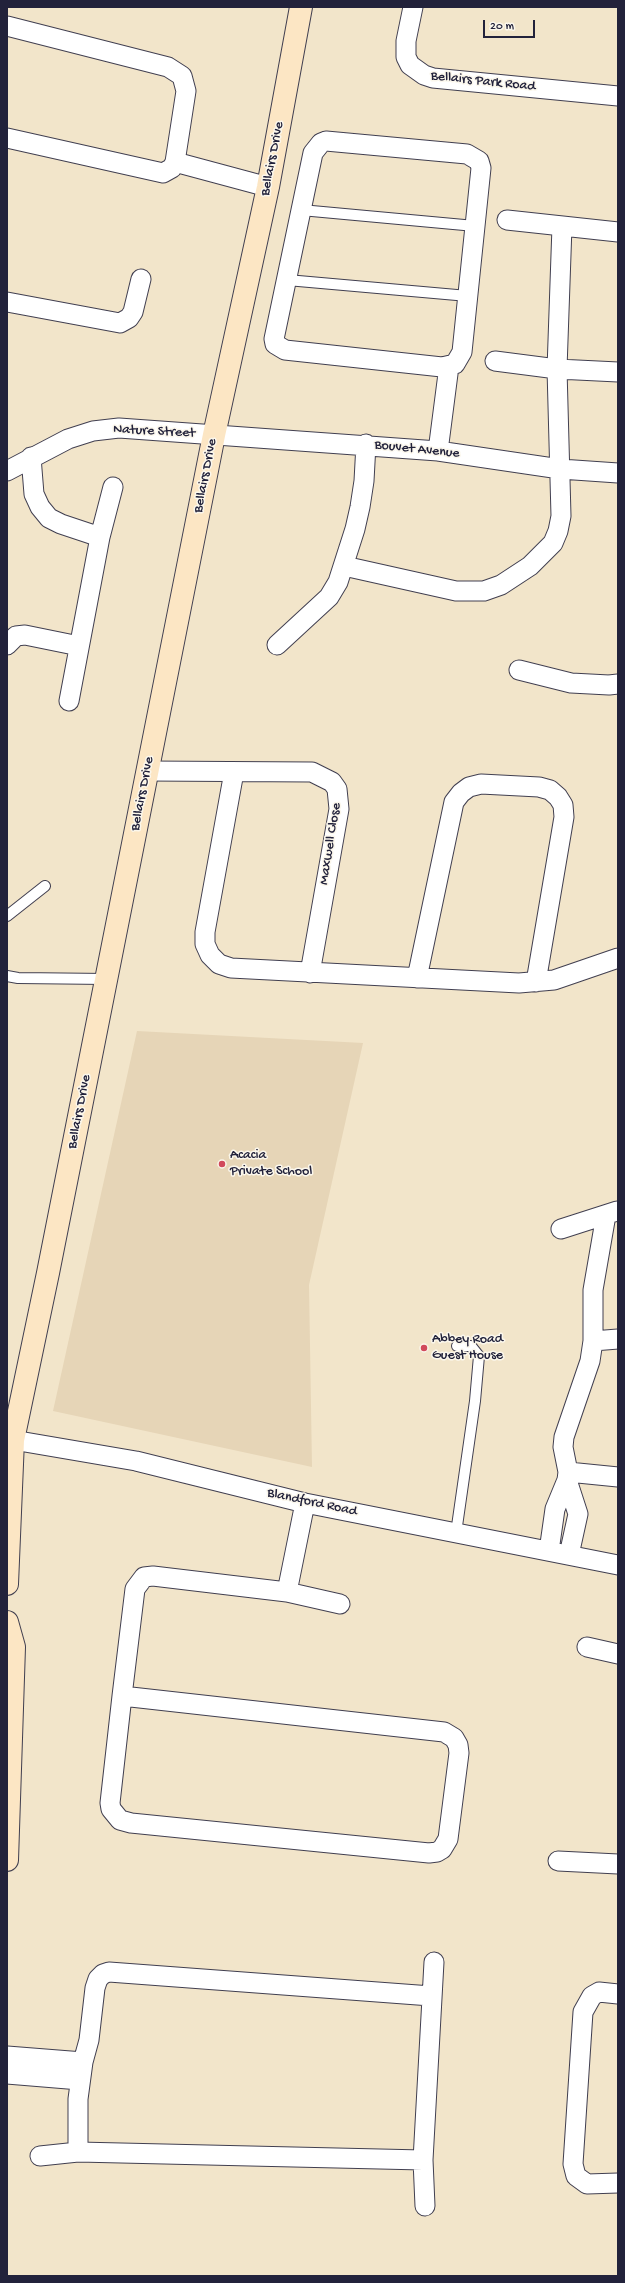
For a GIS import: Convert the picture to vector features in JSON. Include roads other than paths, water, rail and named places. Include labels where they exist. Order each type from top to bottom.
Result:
[{"type":"street","name":"Bellairs Drive","points":[[7,1571],[10,1441],[107,979],[214,435],[268,187],[301,7]]},
{"type":"street","name":"Bellairs Park Road","points":[[413,7],[406,41],[406,57],[410,64],[424,75],[433,78],[618,96]]},
{"type":"street","points":[[7,26],[168,67],[177,71],[185,83],[186,91],[175,162],[167,172],[159,173],[7,138]]},
{"type":"street","points":[[321,142],[467,154],[479,161],[481,168],[475,226],[462,352],[459,359],[449,366],[281,349],[275,344],[274,339],[313,153],[321,142]]},
{"type":"street","points":[[175,162],[268,187]]},
{"type":"street","points":[[508,220],[618,232]]},
{"type":"street","points":[[344,566],[456,591],[484,591],[500,585],[530,566],[553,543],[561,516],[557,369],[562,226]]},
{"type":"street","points":[[7,302],[120,323],[129,318],[133,312],[141,279]]},
{"type":"street","points":[[495,361],[557,369],[618,372]]},
{"type":"street","points":[[438,451],[449,366]]},
{"type":"street","name":"Nature Street","points":[[7,471],[31,457],[68,439],[93,431],[119,428],[214,435]]},
{"type":"street","name":"Bouvet Avenue","points":[[214,435],[366,444],[438,451],[560,469],[618,473]]},
{"type":"street","points":[[277,645],[329,597],[344,566],[360,507],[364,481],[366,444]]},
{"type":"street","points":[[31,457],[34,494],[40,507],[49,518],[61,524],[100,537]]},
{"type":"street","points":[[69,701],[100,537],[113,487]]},
{"type":"street","points":[[7,645],[16,636],[24,636],[79,646]]},
{"type":"street","points":[[519,670],[571,683],[618,684]]},
{"type":"street","name":"Maxwell Close","points":[[147,771],[211,770],[234,772],[312,772],[332,782],[337,789],[339,809],[310,973]]},
{"type":"street","points":[[234,772],[205,932],[205,944],[210,955],[219,964],[231,968],[519,983],[536,982],[572,974],[618,958]]},
{"type":"street","points":[[417,978],[454,802],[461,793],[469,787],[481,784],[539,787],[550,790],[558,797],[563,805],[564,817],[536,982]]},
{"type":"street","points":[[561,1229],[612,1213]]},
{"type":"street","points":[[569,1555],[578,1514],[567,1476],[563,1447],[564,1436],[590,1361],[593,1341],[593,1290],[612,1213]]},
{"type":"street","points":[[593,1341],[618,1339]]},
{"type":"street","name":"Blandford Road","points":[[10,1441],[136,1461],[305,1503],[618,1565]]},
{"type":"street","points":[[567,1476],[618,1477]]},
{"type":"street","points":[[549,1551],[555,1509],[567,1476]]},
{"type":"street","points":[[287,1592],[305,1503]]},
{"type":"street","points":[[122,1696],[444,1732],[454,1738],[458,1745],[458,1753],[446,1844],[437,1852],[429,1853],[130,1823],[120,1820],[115,1815],[110,1803],[122,1696],[136,1589],[144,1577],[153,1576],[287,1592],[340,1604]]},
{"type":"street","points":[[7,1622],[14,1647],[7,1860]]},
{"type":"street","points":[[587,1647],[618,1654]]},
{"type":"street","points":[[558,1861],[618,1864]]},
{"type":"street","points":[[425,2206],[423,2160],[434,1962]]},
{"type":"street","points":[[78,2152],[82,2062],[89,2040],[95,1988],[98,1979],[109,1972],[431,1996]]},
{"type":"street","points":[[618,1994],[599,1992],[592,1996],[583,2012],[573,2164],[576,2176],[587,2184],[618,2183]]},
{"type":"street","points":[[7,2056],[82,2062]]},
{"type":"street","points":[[7,2074],[80,2080]]},
{"type":"street","points":[[40,2156],[78,2152],[423,2160]]},
{"type":"lane","points":[[301,210],[475,226]]},
{"type":"lane","points":[[287,280],[468,296]]},
{"type":"lane","points":[[7,916],[45,886]]},
{"type":"lane","points":[[7,976],[18,978],[107,979]]},
{"type":"lane","points":[[456,1533],[475,1401],[479,1356],[471,1346],[458,1346]]},
{"type":"place","name":"Acacia Private School","points":[[222,1164]]},
{"type":"place","name":"Abbey Road Guest House","points":[[424,1348]]}]
